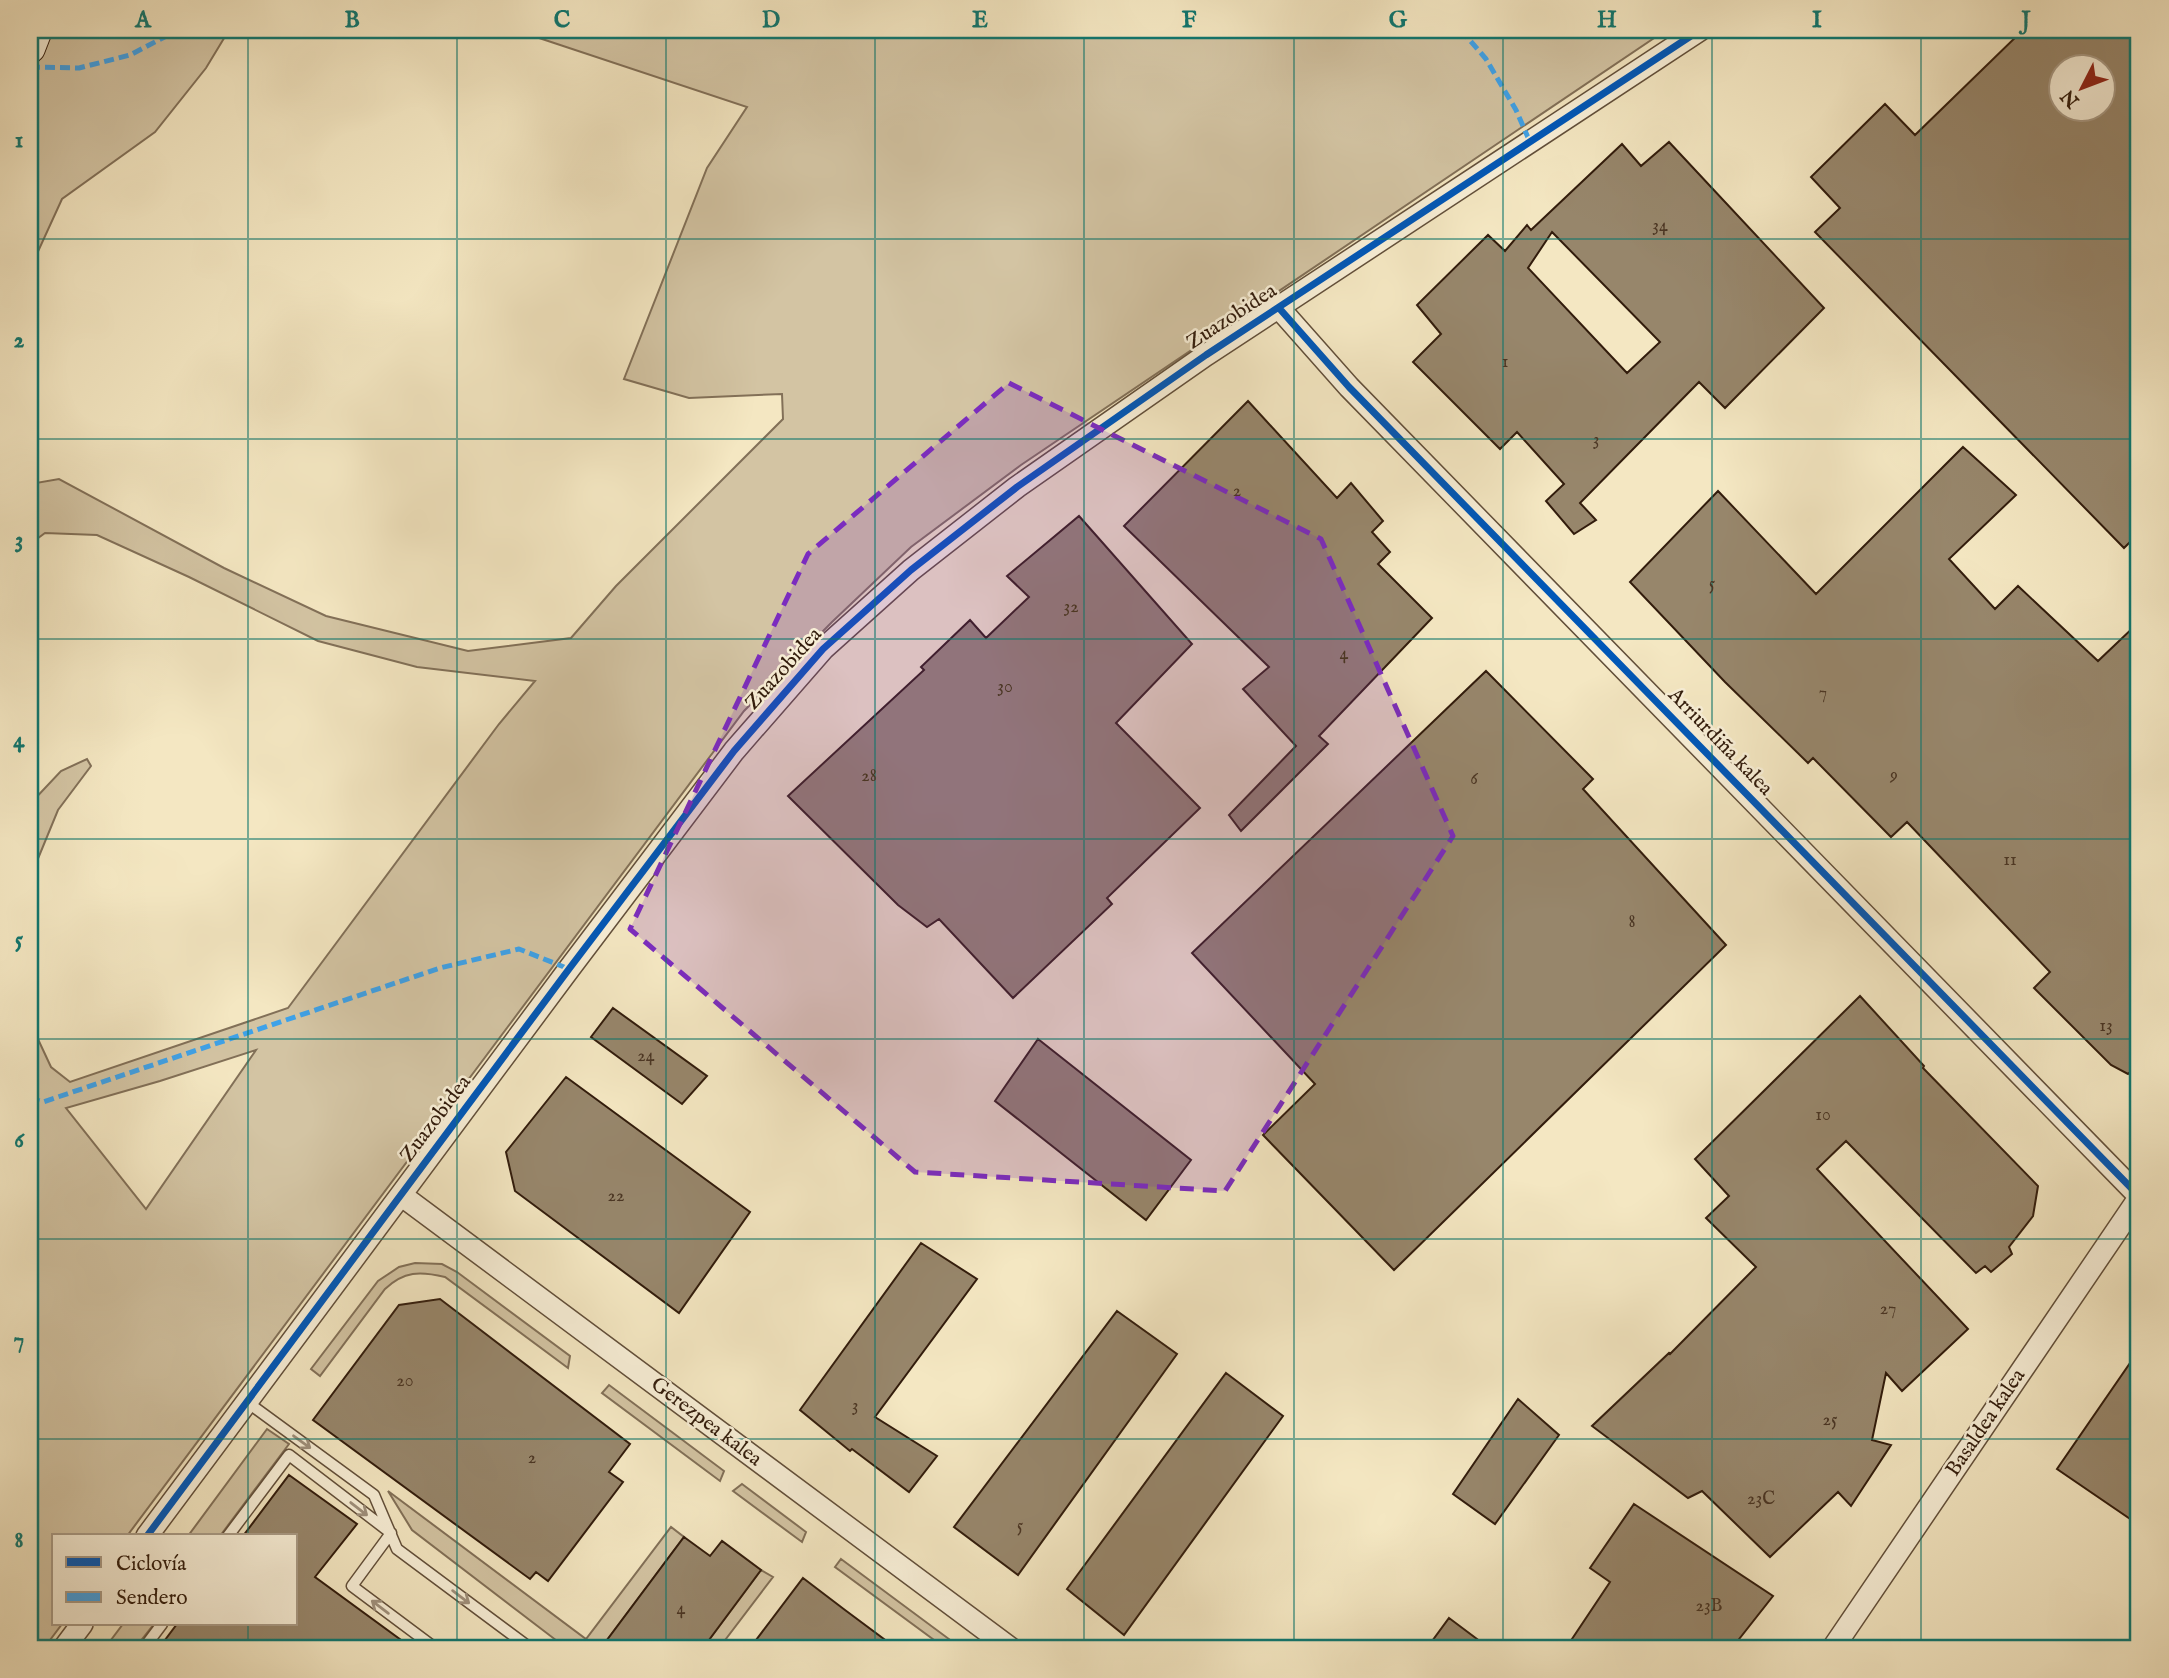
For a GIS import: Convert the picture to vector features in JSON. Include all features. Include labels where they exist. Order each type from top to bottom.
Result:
[{"type":"street","points":[[30,48],[37,30]]},
{"type":"street","name":"Zuazobidea","points":[[148,1534],[734,751],[823,649],[911,570],[1017,487],[1206,355],[1700,30]]},
{"type":"street","name":"Arriurdiña kalea","points":[[1279,308],[1349,387],[2139,1197]]},
{"type":"street","name":"Gerezpea kalea","points":[[401,1195],[1010,1648]]},
{"type":"street","name":"Basaldea kalea","points":[[1833,1648],[2139,1197]]},
{"type":"street","points":[[64,1648],[80,1626]]},
{"type":"lane","points":[[247,1402],[374,1495],[397,1549],[530,1648]]},
{"type":"lane","points":[[230,1534],[289,1455],[391,1534]]},
{"type":"lane","points":[[391,1534],[352,1586],[435,1648]]},
{"type":"lane","points":[[144,1648],[160,1626]]},
{"type":"highlighted area","points":[[1009,383],[1321,539],[1453,836],[1225,1191],[915,1172],[630,929],[808,554]]},
{"type":"shaded area","points":[[51,30],[229,30],[206,68],[155,132],[62,199],[30,269],[30,81]]},
{"type":"shaded area","points":[[515,30],[1666,30],[1021,465],[911,547],[832,622],[744,711],[128,1534],[52,1534],[52,1626],[60,1626],[44,1648],[30,1648],[30,1022],[51,1067],[70,1082],[288,1008],[499,724],[535,681],[417,667],[318,641],[97,535],[45,533],[30,544],[30,484],[59,479],[224,568],[326,616],[468,651],[571,638],[616,586],[783,419],[782,394],[689,398],[624,379],[707,168],[747,107]],"holes":[[[256,1050],[146,1209],[66,1108],[160,1081]]]},
{"type":"shaded area","points":[[87,759],[91,766],[58,810],[30,878],[30,804],[61,771]]},
{"type":"shaded area","points":[[415,1263],[442,1264],[457,1272],[570,1356],[568,1368],[445,1277],[420,1273],[399,1279],[385,1289],[320,1376],[311,1369],[378,1281],[399,1267]]},
{"type":"shaded area","points":[[609,1385],[724,1471],[720,1481],[602,1393]]},
{"type":"shaded area","points":[[267,1429],[289,1444],[222,1534],[189,1534]]},
{"type":"shaded area","points":[[742,1484],[806,1532],[802,1542],[733,1491]]},
{"type":"shaded area","points":[[388,1491],[586,1639],[671,1527],[684,1537],[601,1648],[564,1648],[412,1530]]},
{"type":"shaded area","points":[[841,1559],[957,1645],[956,1648],[945,1648],[835,1567]]},
{"type":"shaded area","points":[[761,1570],[773,1577],[719,1648],[703,1648]]},
{"type":"shaded area","points":[[122,1626],[152,1626],[135,1648],[105,1648]]},
{"type":"building","points":[[2023,30],[2139,30],[2139,533],[2124,548],[1815,232],[1840,208],[1811,177],[1885,104],[1915,135]]},
{"type":"building","points":[[1669,142],[1824,308],[1725,408],[1699,382],[1580,503],[1596,520],[1574,534],[1546,501],[1564,484],[1517,432],[1500,449],[1413,362],[1441,334],[1417,305],[1488,235],[1505,251],[1527,225],[1531,230],[1622,144],[1641,166]],"holes":[[[1552,232],[1660,342],[1627,373],[1528,268]]]},
{"type":"building","points":[[1248,401],[1337,498],[1351,483],[1383,521],[1372,532],[1390,552],[1378,564],[1432,618],[1319,736],[1328,744],[1241,831],[1229,815],[1296,746],[1243,689],[1269,667],[1124,526]]},
{"type":"building","points":[[1963,447],[2016,495],[1949,559],[1995,609],[2018,586],[2098,661],[2139,622],[2139,1064],[2128,1074],[2111,1065],[2034,988],[2050,972],[1907,822],[1891,837],[1813,758],[1808,763],[1725,682],[1630,582],[1718,491],[1816,594]]},
{"type":"building","points":[[1079,516],[1192,644],[1116,723],[1200,808],[1107,898],[1112,904],[1013,998],[939,919],[927,927],[898,905],[788,796],[924,670],[921,667],[970,620],[986,638],[1029,597],[1007,576]]},
{"type":"building","points":[[1486,671],[1593,779],[1583,789],[1726,945],[1394,1270],[1263,1135],[1315,1084],[1192,953]]},
{"type":"building","points":[[1860,996],[1923,1068],[2038,1186],[2033,1216],[2009,1247],[2012,1254],[1991,1272],[1985,1266],[1976,1273],[1846,1141],[1817,1169],[1968,1329],[1902,1391],[1886,1373],[1872,1440],[1891,1445],[1851,1506],[1838,1492],[1770,1557],[1702,1491],[1688,1498],[1592,1426],[1670,1354],[1756,1267],[1706,1218],[1729,1196],[1695,1159]]},
{"type":"building","points":[[613,1008],[707,1076],[682,1104],[591,1037]]},
{"type":"building","points":[[1038,1039],[1191,1160],[1146,1220],[995,1101]]},
{"type":"building","points":[[566,1077],[750,1212],[679,1313],[515,1191],[506,1152]]},
{"type":"building","points":[[921,1243],[977,1279],[875,1417],[937,1456],[909,1492],[852,1449],[850,1451],[800,1410]]},
{"type":"building","points":[[440,1299],[630,1444],[609,1472],[623,1482],[548,1581],[536,1572],[530,1579],[313,1420],[399,1305]]},
{"type":"building","points":[[1117,1311],[1177,1354],[1018,1575],[954,1527]]},
{"type":"building","points":[[2139,1350],[2139,1525],[2057,1469]]},
{"type":"building","points":[[1226,1373],[1283,1416],[1124,1635],[1067,1589]]},
{"type":"building","points":[[1518,1399],[1559,1435],[1495,1524],[1453,1494]]},
{"type":"building","points":[[289,1475],[357,1524],[315,1577],[412,1648],[159,1648],[176,1626],[298,1626],[298,1534],[245,1534]]},
{"type":"building","points":[[1634,1504],[1773,1596],[1732,1648],[1566,1648],[1610,1582],[1590,1568]]},
{"type":"building","points":[[684,1537],[710,1556],[722,1541],[761,1570],[703,1648],[601,1648]]},
{"type":"building","points":[[803,1578],[845,1610],[896,1648],[750,1648]]},
{"type":"building","points":[[1449,1618],[1489,1648],[1427,1648]]},
{"type":"marked path","points":[[30,67],[79,68],[130,55],[178,30]]},
{"type":"marked path","points":[[1461,30],[1486,59],[1516,110],[1530,142]]},
{"type":"marked path","points":[[30,1098],[43,1102],[440,968],[519,949],[569,969]]},
{"type":"cycle path","points":[[148,1534],[734,751],[823,649],[911,570],[1017,487],[1206,355],[1700,30]]},
{"type":"cycle path","points":[[1279,308],[1349,387],[2139,1196]]}]
